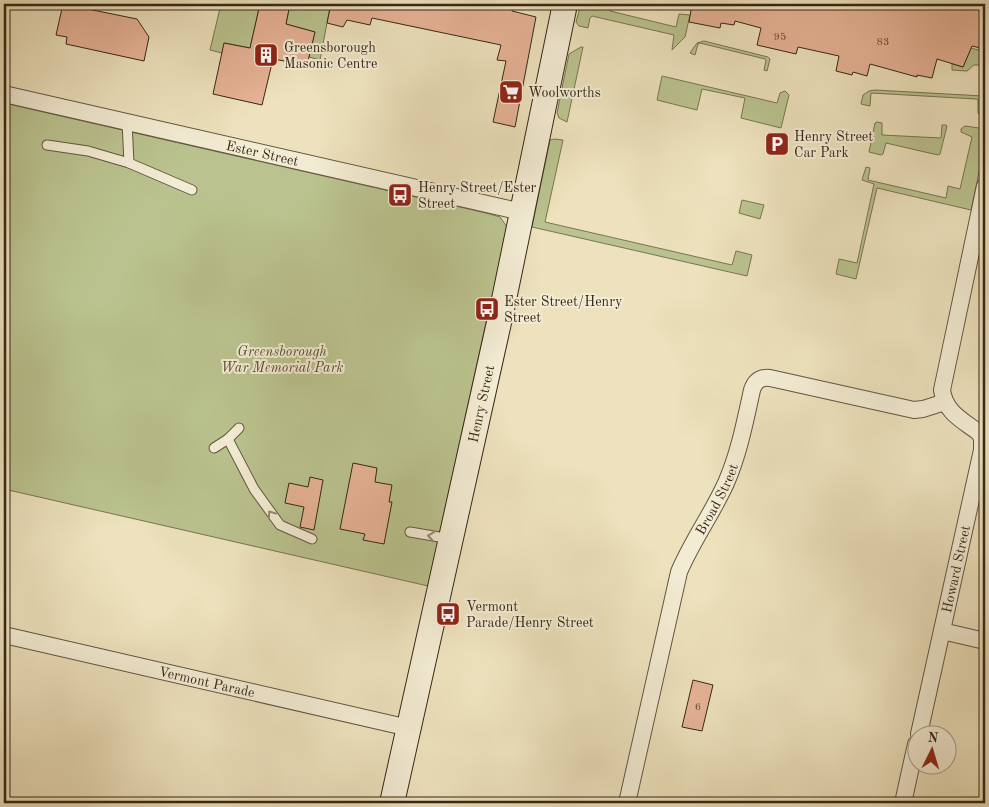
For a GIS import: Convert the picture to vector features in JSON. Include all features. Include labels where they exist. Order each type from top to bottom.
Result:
[{"type":"street","name":"Henry Street","points":[[392,803],[522,212],[564,4]]},
{"type":"street","name":"Ester Street","points":[[4,94],[522,212]]},
{"type":"street","points":[[944,402],[942,382],[985,186]]},
{"type":"street","name":"Broad Street","points":[[627,803],[679,572],[730,474],[752,390],[756,382],[770,378],[914,410],[944,402]]},
{"type":"street","name":"Howard Street","points":[[921,724],[982,442],[982,437],[978,432],[955,415],[944,402]]},
{"type":"street","points":[[942,631],[985,641]]},
{"type":"street","name":"Vermont Parade","points":[[4,635],[409,728]]},
{"type":"street","points":[[903,803],[909,774]]},
{"type":"lane","points":[[127,122],[129,163]]},
{"type":"lane","points":[[47,145],[88,151],[129,163],[192,190]]},
{"type":"lane","points":[[214,448],[228,439],[239,428]]},
{"type":"lane","points":[[228,439],[254,489],[280,525],[312,539]]},
{"type":"lane","points":[[410,532],[451,539]]},
{"type":"green space","points":[[221,4],[260,4],[250,48],[225,43],[222,53],[210,50]]},
{"type":"green space","points":[[290,4],[316,4],[330,7],[320,60],[309,57],[315,32],[286,24]]},
{"type":"green space","points":[[581,4],[612,4],[610,11],[676,27],[679,14],[690,15],[685,37],[672,50],[674,35],[592,16],[588,28],[579,26],[576,22]]},
{"type":"green space","points":[[704,41],[768,57],[770,59],[767,71],[764,70],[765,59],[700,43],[695,55],[690,53],[697,43]]},
{"type":"green space","points":[[583,47],[567,122],[559,118],[557,113],[569,54]]},
{"type":"green space","points":[[971,48],[985,49],[985,65],[974,65],[967,71],[952,70],[952,64],[963,67]]},
{"type":"green space","points":[[662,76],[777,103],[780,93],[785,91],[789,95],[781,128],[741,118],[745,98],[702,89],[697,110],[657,100]]},
{"type":"green space","points":[[875,90],[985,97],[982,116],[978,113],[978,100],[976,99],[871,93],[870,106],[861,104],[863,95]]},
{"type":"green space","name":"Greensborough War Memorial Park","points":[[4,103],[500,217],[507,227],[497,287],[491,300],[428,586],[4,489]]},
{"type":"green space","points":[[875,123],[882,123],[882,135],[941,138],[942,125],[946,125],[940,154],[886,143],[883,154],[869,152]]},
{"type":"green space","points":[[965,126],[979,128],[985,134],[985,144],[971,210],[877,188],[856,279],[836,274],[839,259],[857,263],[874,184],[862,180],[866,167],[870,168],[868,180],[946,198],[948,186],[960,189],[972,137],[961,132],[961,129]]},
{"type":"green space","points":[[550,140],[563,140],[545,222],[732,265],[736,251],[752,255],[747,276],[532,227]]},
{"type":"green space","points":[[742,200],[764,205],[760,219],[739,213]]},
{"type":"building","points":[[63,4],[137,19],[149,37],[144,61],[66,44],[67,37],[56,35]]},
{"type":"building","name":"Greensborough Masonic Centre","points":[[260,4],[290,4],[286,24],[315,32],[307,65],[273,59],[262,105],[213,94],[224,43],[250,48]]},
{"type":"building","name":"Woolworths","points":[[331,4],[514,4],[512,11],[536,17],[515,127],[493,122],[506,61],[497,60],[501,45],[372,18],[370,25],[347,20],[343,27],[327,23]]},
{"type":"building","points":[[692,4],[985,4],[985,49],[972,46],[963,67],[937,59],[932,78],[917,75],[917,77],[870,64],[867,76],[853,72],[852,75],[836,71],[839,56],[798,47],[796,54],[757,45],[761,28],[735,21],[734,25],[721,23],[720,28],[689,22]]},
{"type":"building","points":[[353,463],[377,468],[375,482],[392,485],[389,502],[392,502],[384,544],[363,540],[365,534],[340,529]]},
{"type":"building","points":[[310,477],[323,480],[314,530],[300,527],[304,507],[285,503],[289,483],[308,487]]},
{"type":"building","points":[[693,680],[713,685],[702,731],[682,727]]},
{"type":"place","name":"Greensborough Masonic Centre","points":[[266,55]]},
{"type":"place","name":"Woolworths","points":[[511,92]]},
{"type":"place","name":"Henry Street Car Park","points":[[777,144]]},
{"type":"place","name":"Henry Street/Ester Street","points":[[400,195]]},
{"type":"place","name":"Ester Street/Henry Street","points":[[487,309]]},
{"type":"place","name":"Vermont Parade/Henry Street","points":[[448,614]]}]
